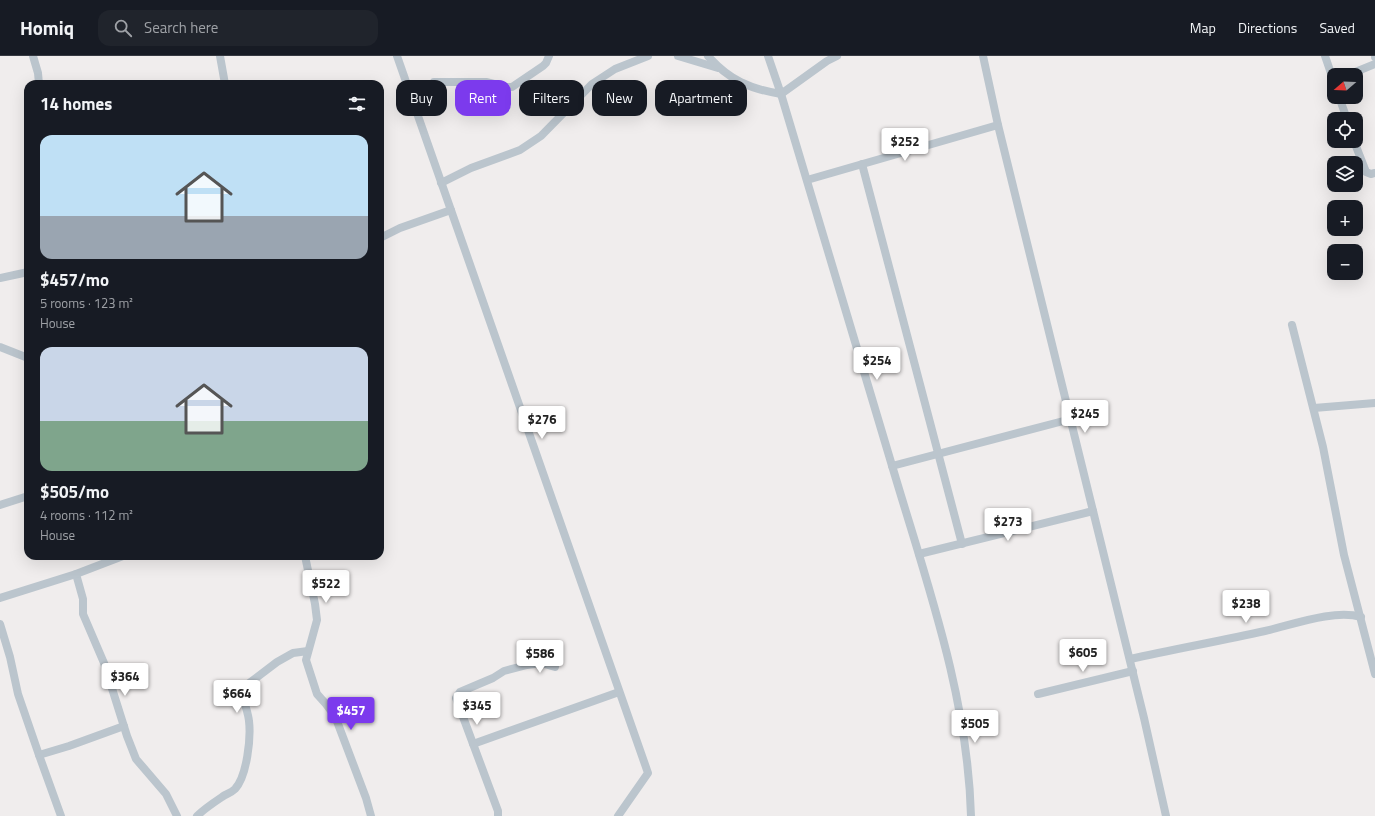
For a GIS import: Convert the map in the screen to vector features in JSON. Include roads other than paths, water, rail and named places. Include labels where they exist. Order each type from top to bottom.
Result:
[{"type":"street","points":[[33,56],[39,80]]},
{"type":"street","points":[[220,56],[225,80]]},
{"type":"street","points":[[397,56],[648,773],[618,816]]},
{"type":"street","points":[[447,82],[486,82],[512,87],[546,63],[549,56]]},
{"type":"street","points":[[441,183],[472,168],[520,150],[541,136],[592,84],[614,69],[648,56]]},
{"type":"street","points":[[678,56],[719,68]]},
{"type":"street","points":[[708,56],[719,68],[744,84],[761,90],[781,94],[826,59],[837,56]]},
{"type":"street","points":[[768,56],[807,180],[940,626],[964,735],[971,794],[971,816]]},
{"type":"street","points":[[983,56],[998,125],[1133,671],[1166,816]]},
{"type":"street","points":[[1325,56],[1329,68]]},
{"type":"street","points":[[1363,69],[1375,64]]},
{"type":"street","points":[[807,180],[998,125]]},
{"type":"street","points":[[1357,148],[1366,172],[1371,174],[1375,173]]},
{"type":"street","points":[[862,164],[962,544]]},
{"type":"street","points":[[384,236],[400,228],[451,210]]},
{"type":"street","points":[[0,278],[24,273]]},
{"type":"street","points":[[1292,325],[1323,447],[1344,554],[1375,674]]},
{"type":"street","points":[[0,347],[24,357]]},
{"type":"street","points":[[1314,408],[1375,403]]},
{"type":"street","points":[[892,466],[1071,419]]},
{"type":"street","points":[[0,505],[24,497]]},
{"type":"street","points":[[919,554],[1093,511]]},
{"type":"street","points":[[0,598],[76,574],[113,560]]},
{"type":"street","points":[[306,560],[316,604],[317,620],[306,660],[310,677],[317,694],[335,716],[366,798],[371,816]]},
{"type":"street","points":[[76,574],[83,599],[84,614],[104,663],[136,759],[166,794],[177,816]]},
{"type":"street","points":[[1130,659],[1264,631],[1334,614],[1348,614],[1361,617]]},
{"type":"street","points":[[0,624],[10,657],[18,694],[62,816]]},
{"type":"street","points":[[197,816],[209,806],[230,793],[239,782],[248,756],[249,720],[242,693],[244,687],[277,662],[293,653],[308,651]]},
{"type":"street","points":[[498,816],[498,811],[456,698],[460,692],[504,672],[522,666],[541,663],[555,668]]},
{"type":"street","points":[[1038,694],[1133,671]]},
{"type":"street","points":[[473,744],[619,692]]},
{"type":"street","points":[[39,755],[124,726]]}]
